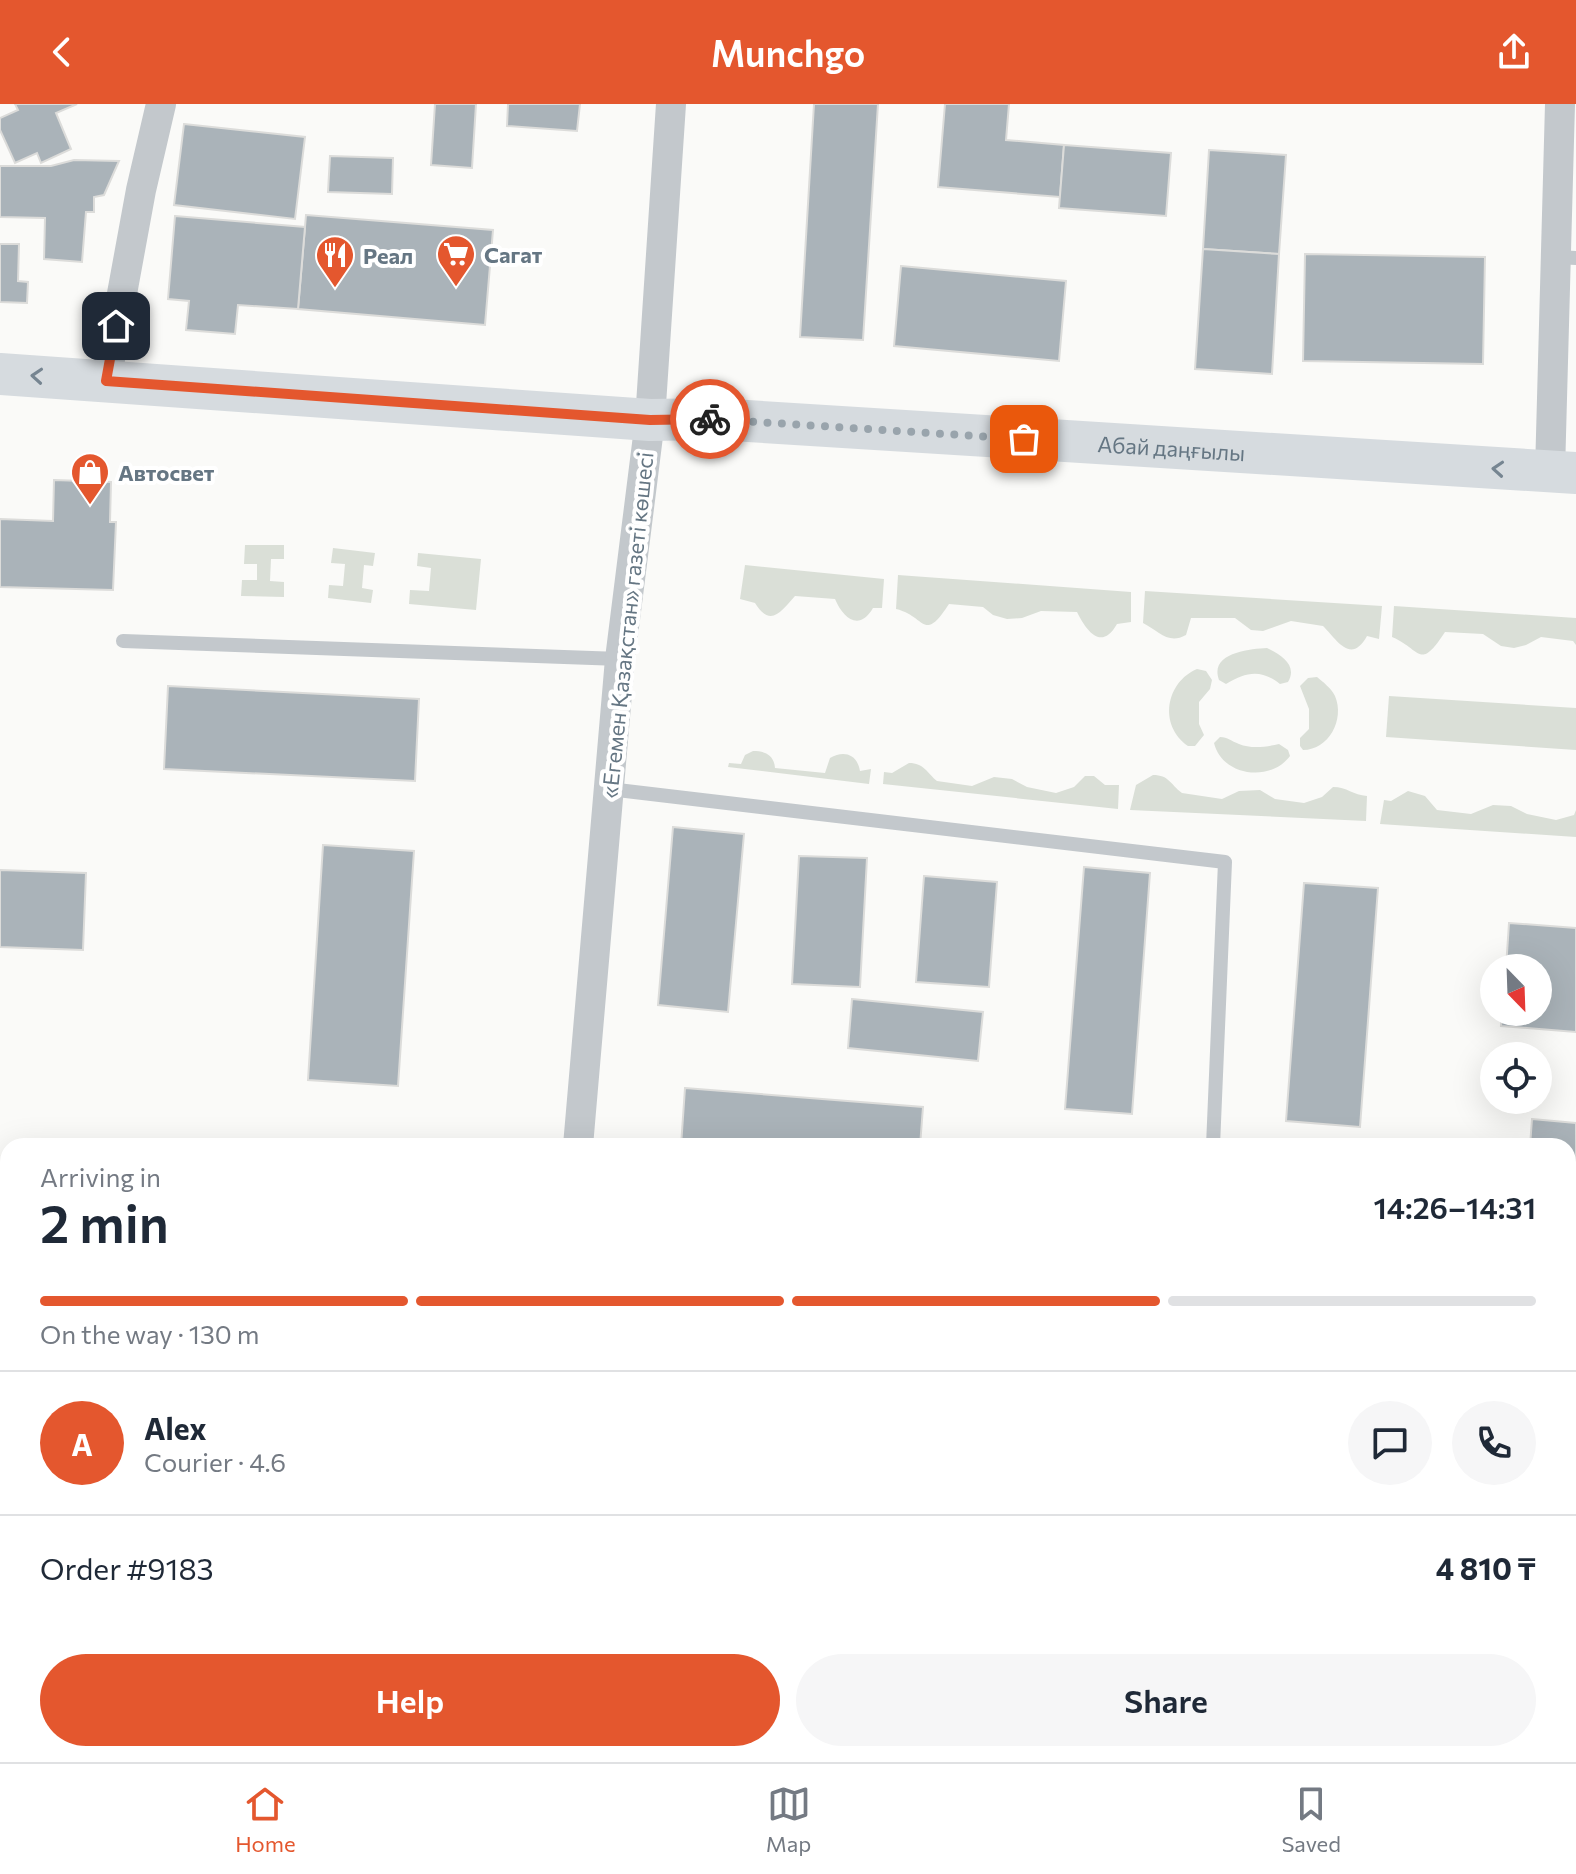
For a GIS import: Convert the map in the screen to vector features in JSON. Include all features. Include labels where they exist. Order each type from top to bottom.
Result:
[{"type":"street","points":[[106,381],[141,190],[161,104]]},
{"type":"street","name":"«Егемен Қазақстан» газеті көшесі","points":[[579,1138],[620,659],[650,420],[671,104]]},
{"type":"street","points":[[1560,104],[1566,257],[1563,473]]},
{"type":"street","name":"Абай даңғылы","points":[[0,374],[650,420],[715,419],[1563,473]]},
{"type":"lane","points":[[123,641],[620,659]]},
{"type":"lane","points":[[609,789],[1225,862],[1213,1138]]},
{"type":"shaded area","points":[[245,545],[284,545],[284,559],[271,559],[270,581],[284,582],[284,597],[241,596],[242,580],[257,580],[257,564],[244,564]]},
{"type":"shaded area","points":[[333,548],[375,553],[373,566],[364,565],[362,588],[373,590],[371,603],[328,598],[329,585],[343,586],[345,564],[331,563]]},
{"type":"shaded area","points":[[418,553],[481,559],[476,610],[409,604],[410,590],[429,591],[431,568],[417,566]]},
{"type":"shaded area","points":[[745,565],[884,579],[882,608],[873,608],[857,621],[842,612],[835,599],[795,596],[776,614],[766,615],[755,603],[740,599]]},
{"type":"shaded area","points":[[898,575],[1131,592],[1131,622],[1117,624],[1111,632],[1100,637],[1089,631],[1077,612],[1041,611],[1022,618],[1007,619],[993,615],[983,607],[949,604],[934,623],[924,624],[896,609]]},
{"type":"shaded area","points":[[1145,591],[1382,606],[1379,639],[1367,636],[1355,649],[1350,649],[1339,643],[1323,626],[1291,621],[1263,631],[1251,630],[1235,618],[1191,618],[1186,635],[1169,638],[1143,623]]},
{"type":"shaded area","points":[[1394,606],[1576,618],[1576,645],[1573,641],[1541,637],[1514,648],[1501,646],[1483,634],[1445,632],[1430,651],[1420,654],[1392,637]]},
{"type":"shaded area","points":[[1267,648],[1282,657],[1289,666],[1291,676],[1288,682],[1280,684],[1260,674],[1240,677],[1226,684],[1219,680],[1217,671],[1225,658],[1241,651]]},
{"type":"shaded area","points":[[1197,669],[1206,671],[1212,680],[1210,689],[1199,702],[1199,724],[1204,735],[1195,746],[1188,746],[1172,727],[1170,704],[1178,684]]},
{"type":"shaded area","points":[[1317,677],[1335,696],[1338,714],[1327,739],[1312,749],[1303,750],[1300,738],[1309,729],[1309,709],[1300,686],[1308,678]]},
{"type":"shaded area","points":[[1389,696],[1576,708],[1576,750],[1386,737]]},
{"type":"shaded area","points":[[1220,737],[1248,747],[1279,744],[1288,750],[1290,756],[1271,770],[1248,772],[1236,769],[1219,754],[1214,743]]},
{"type":"shaded area","points":[[753,751],[768,755],[775,768],[825,773],[830,758],[849,755],[860,771],[871,769],[869,784],[728,767],[729,763],[741,764],[745,755]]},
{"type":"shaded area","points":[[909,763],[922,767],[937,781],[972,786],[994,777],[1012,779],[1027,787],[1056,793],[1074,787],[1085,776],[1094,776],[1105,785],[1119,785],[1118,809],[883,784],[884,772],[892,773]]},
{"type":"shaded area","points":[[1153,775],[1166,778],[1182,793],[1222,799],[1239,791],[1260,790],[1275,799],[1304,803],[1322,797],[1333,787],[1342,788],[1367,796],[1366,821],[1130,810],[1136,785]]},
{"type":"shaded area","points":[[1408,791],[1425,796],[1437,810],[1471,814],[1493,805],[1511,806],[1527,814],[1556,820],[1574,815],[1576,810],[1576,837],[1380,824],[1384,800],[1391,801]]},
{"type":"building","points":[[15,104],[77,104],[56,113],[71,149],[41,163],[37,153],[15,163],[0,130],[0,118],[18,110]]},
{"type":"building","points":[[435,104],[476,104],[472,168],[431,165]]},
{"type":"building","points":[[508,104],[580,104],[577,131],[507,126]]},
{"type":"building","points":[[814,104],[878,104],[863,340],[800,337]]},
{"type":"building","points":[[945,104],[1009,104],[1006,140],[1064,145],[1060,197],[938,187]]},
{"type":"building","points":[[184,124],[305,137],[295,219],[174,205]]},
{"type":"building","points":[[1064,145],[1171,153],[1166,216],[1059,208]]},
{"type":"building","points":[[1209,150],[1286,155],[1279,254],[1203,249]]},
{"type":"building","points":[[330,156],[393,158],[392,194],[328,192]]},
{"type":"building","points":[[74,160],[119,161],[104,195],[94,197],[94,212],[86,212],[82,262],[44,259],[45,218],[0,217],[0,166],[51,166]]},
{"type":"building","points":[[306,215],[493,230],[485,325],[298,309]]},
{"type":"building","points":[[175,216],[305,227],[298,309],[238,305],[235,334],[186,330],[189,301],[168,299]]},
{"type":"building","points":[[0,244],[19,244],[18,281],[28,282],[27,303],[0,302]]},
{"type":"building","points":[[1203,249],[1279,254],[1272,374],[1195,369]]},
{"type":"building","points":[[1305,254],[1485,257],[1483,364],[1303,361]]},
{"type":"building","points":[[901,266],[1066,281],[1059,361],[894,346]]},
{"type":"building","points":[[54,480],[111,482],[110,522],[116,522],[113,590],[0,587],[0,519],[53,521]]},
{"type":"building","points":[[168,686],[419,699],[415,781],[164,769]]},
{"type":"building","points":[[673,827],[744,834],[728,1012],[658,1005]]},
{"type":"building","points":[[323,845],[414,851],[398,1086],[308,1080]]},
{"type":"building","points":[[799,856],[867,858],[860,987],[792,984]]},
{"type":"building","points":[[1084,867],[1150,873],[1132,1114],[1065,1109]]},
{"type":"building","points":[[0,870],[86,873],[83,950],[0,947]]},
{"type":"building","points":[[924,876],[997,882],[989,987],[916,982]]},
{"type":"building","points":[[1304,883],[1378,888],[1360,1127],[1286,1121]]},
{"type":"building","points":[[1509,923],[1576,928],[1576,1032],[1501,1026],[1552,1026],[1552,954],[1507,954]]},
{"type":"building","points":[[852,999],[983,1012],[978,1061],[848,1048]]},
{"type":"building","points":[[685,1088],[923,1107],[921,1138],[682,1138]]},
{"type":"building","points":[[1532,1119],[1576,1123],[1576,1138],[1531,1138]]},
{"type":"way so far","points":[[710,419],[1024,439]]},
{"type":"place","name":"Сагат","points":[[456,288]]},
{"type":"place","name":"Реал","points":[[335,289]]},
{"type":"place","name":"Автосвет","points":[[90,506]]},
{"type":"route","points":[[116,326],[106,381],[650,420],[710,419]]}]
